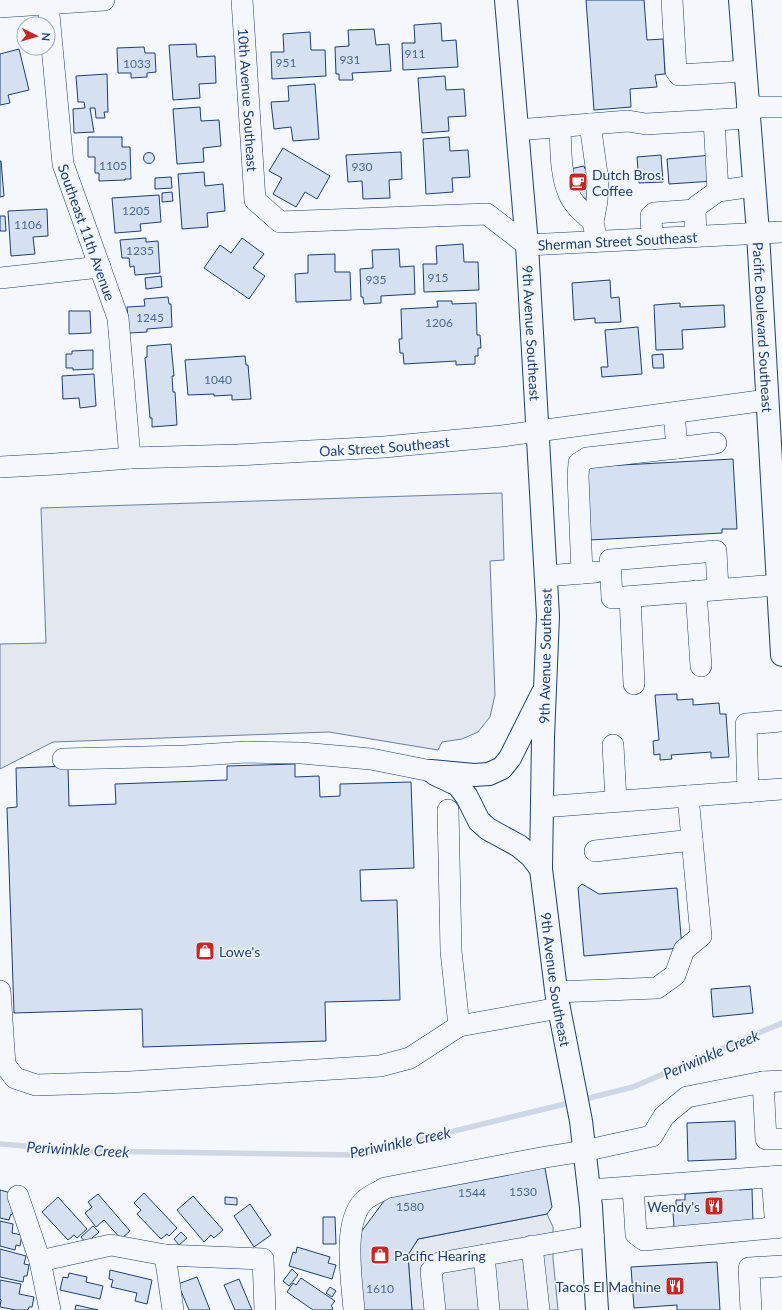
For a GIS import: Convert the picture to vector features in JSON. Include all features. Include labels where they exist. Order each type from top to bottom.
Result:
[{"type":"highway","name":"9th Avenue Southeast","points":[[506,0],[527,245],[548,616],[541,869],[558,1000],[581,1121],[593,1236],[597,1310]]},
{"type":"highway","name":"Pacific Boulevard Southeast","points":[[740,0],[772,410],[782,655]]},
{"type":"highway","points":[[431,771],[474,775],[489,774],[502,768],[513,752],[546,688]]},
{"type":"highway","points":[[431,771],[458,785],[467,797],[479,821],[519,846],[531,856],[541,869]]},
{"type":"street","points":[[0,7],[104,0]]},
{"type":"street","name":"10th Avenue Southeast","points":[[242,0],[255,200]]},
{"type":"street","points":[[672,0],[676,71],[679,75],[745,71]]},
{"type":"street","name":"Southeast 11th Avenue","points":[[48,4],[63,164],[118,318],[130,458]]},
{"type":"street","points":[[517,130],[628,120],[646,124],[714,120],[749,112],[782,107]]},
{"type":"street","points":[[714,120],[718,191]]},
{"type":"street","points":[[590,124],[598,181],[595,232]]},
{"type":"street","points":[[560,127],[563,172],[569,195],[595,232]]},
{"type":"street","points":[[696,236],[695,210],[697,206],[718,191],[754,186]]},
{"type":"street","name":"Sherman Street Southeast","points":[[255,200],[280,222],[487,214],[527,245],[595,232],[652,239],[782,232]]},
{"type":"street","points":[[652,239],[651,216],[654,213],[695,210]]},
{"type":"street","points":[[0,278],[100,267]]},
{"type":"street","name":"Oak Street Southeast","points":[[0,467],[130,458],[238,455],[384,447],[537,432],[674,413],[772,410]]},
{"type":"street","points":[[674,413],[677,448]]},
{"type":"street","points":[[582,573],[578,476],[579,463],[587,458],[716,443]]},
{"type":"street","points":[[718,589],[716,551],[610,560],[612,598],[718,589],[779,595]]},
{"type":"street","points":[[546,576],[610,571]]},
{"type":"street","points":[[696,591],[701,666]]},
{"type":"street","points":[[630,597],[634,684]]},
{"type":"street","points":[[748,792],[746,724],[782,721]]},
{"type":"street","points":[[614,745],[616,802]]},
{"type":"street","points":[[63,759],[185,756],[246,752],[301,753],[371,759],[431,771]]},
{"type":"street","points":[[542,807],[782,790]]},
{"type":"street","points":[[0,991],[5,1065],[16,1078],[36,1085],[130,1082],[380,1066],[410,1058],[459,1026],[558,1000],[657,988],[675,975],[684,950],[701,936],[688,796]]},
{"type":"street","points":[[448,810],[451,951],[459,1026]]},
{"type":"street","points":[[595,851],[692,840]]},
{"type":"street","points":[[354,1310],[350,1231],[355,1213],[365,1200],[385,1188],[584,1151],[652,1136],[664,1116],[687,1097],[772,1082],[766,1139],[782,1138]]},
{"type":"street","points":[[589,1190],[777,1177],[779,1227],[644,1240],[636,1234],[633,1187]]},
{"type":"street","points":[[18,1196],[40,1262],[50,1310]]},
{"type":"street","points":[[435,1310],[431,1271],[440,1263],[593,1236]]},
{"type":"street","points":[[40,1262],[111,1245],[165,1255],[263,1259],[265,1310]]},
{"type":"street","points":[[532,1246],[539,1310]]},
{"type":"street","points":[[165,1255],[173,1310]]},
{"type":"street","points":[[484,1255],[489,1310]]},
{"type":"street","points":[[751,1310],[749,1268],[782,1266]]},
{"type":"shaded area","points":[[502,493],[504,560],[490,561],[495,695],[490,717],[478,732],[462,739],[442,742],[438,750],[329,732],[53,742],[0,769],[0,644],[46,643],[41,508]]},
{"type":"shaded area","points":[[547,1214],[553,1227],[553,1258],[558,1310],[412,1310],[408,1255],[418,1239]]},
{"type":"building","points":[[586,0],[644,0],[647,40],[663,39],[665,74],[655,75],[657,87],[630,89],[631,107],[594,110]]},
{"type":"building","points":[[441,23],[442,41],[456,40],[458,67],[403,70],[402,43],[415,43],[414,25]]},
{"type":"building","points":[[374,29],[376,45],[389,44],[391,71],[352,73],[353,80],[339,80],[339,74],[336,74],[335,47],[349,46],[348,30]]},
{"type":"building","points":[[310,32],[311,50],[325,50],[326,76],[272,79],[271,52],[284,52],[283,34]]},
{"type":"building","points":[[196,44],[197,57],[215,56],[216,83],[199,84],[200,98],[173,100],[169,45]]},
{"type":"building","points":[[144,47],[145,53],[155,53],[156,72],[147,73],[147,77],[131,78],[131,73],[118,73],[117,48]]},
{"type":"building","points":[[16,50],[16,56],[21,56],[29,90],[8,95],[10,103],[0,105],[0,54]]},
{"type":"building","points":[[107,74],[108,112],[104,112],[105,118],[96,118],[95,108],[90,108],[94,132],[74,133],[73,109],[85,108],[84,102],[78,102],[76,76]]},
{"type":"building","points":[[445,76],[446,90],[464,89],[466,116],[448,117],[449,131],[422,133],[418,78]]},
{"type":"building","points":[[315,84],[319,139],[293,141],[291,127],[274,129],[271,102],[289,101],[288,86]]},
{"type":"building","points":[[200,107],[201,121],[219,120],[221,146],[203,148],[204,162],[177,164],[173,109]]},
{"type":"building","points":[[88,137],[122,137],[122,147],[130,147],[131,179],[99,181],[99,173],[95,173],[95,157],[88,157]]},
{"type":"building","points":[[449,137],[450,151],[468,150],[470,177],[452,178],[453,192],[426,194],[423,139]]},
{"type":"building","points":[[283,148],[330,176],[317,199],[305,192],[296,207],[273,194],[282,178],[269,171]]},
{"type":"building","points":[[401,152],[402,179],[389,180],[390,198],[363,199],[362,181],[348,182],[346,155]]},
{"type":"building","points":[[147,153],[151,153],[153,154],[153,162],[147,163],[144,160],[144,156]]},
{"type":"building","points":[[661,155],[663,182],[639,183],[637,157]]},
{"type":"building","points":[[712,155],[714,181],[669,184],[667,159]]},
{"type":"building","points":[[0,161],[4,196],[0,197]]},
{"type":"building","name":"Dutch Bros. Coffee","points":[[584,166],[585,169],[589,167],[591,197],[576,200],[570,169]]},
{"type":"building","points":[[204,172],[205,186],[223,184],[225,211],[207,213],[208,227],[182,229],[178,174]]},
{"type":"building","points":[[171,177],[172,188],[155,189],[155,178]]},
{"type":"building","points":[[172,192],[173,201],[162,202],[162,193]]},
{"type":"building","points":[[159,195],[161,222],[140,224],[141,231],[115,233],[112,198]]},
{"type":"building","points":[[47,209],[48,236],[33,237],[35,254],[11,256],[8,211]]},
{"type":"building","points":[[0,216],[5,216],[6,231],[0,231]]},
{"type":"building","points":[[146,238],[146,242],[158,241],[160,273],[135,275],[134,266],[130,267],[129,258],[122,258],[120,240]]},
{"type":"building","points":[[242,238],[264,254],[253,268],[265,276],[249,299],[204,268],[220,245],[231,253]]},
{"type":"building","points":[[463,244],[464,262],[478,262],[479,290],[424,292],[423,264],[437,264],[436,246]]},
{"type":"building","points":[[399,249],[400,267],[414,266],[415,294],[381,296],[381,303],[364,304],[363,297],[361,297],[360,269],[373,268],[372,250]]},
{"type":"building","points":[[335,254],[335,272],[350,272],[351,300],[296,302],[295,274],[308,273],[308,255]]},
{"type":"building","points":[[161,276],[162,287],[146,289],[145,278]]},
{"type":"building","points":[[610,280],[611,298],[619,297],[621,322],[595,323],[595,318],[574,320],[572,283]]},
{"type":"building","points":[[168,297],[169,304],[171,304],[172,327],[147,329],[147,332],[129,333],[127,307],[145,306],[144,299]]},
{"type":"building","points":[[437,301],[452,301],[452,304],[476,303],[477,335],[480,335],[481,348],[478,348],[478,356],[475,356],[475,364],[456,365],[456,361],[404,364],[403,353],[400,353],[399,339],[402,339],[401,309],[438,307]]},
{"type":"building","points":[[680,303],[680,307],[724,305],[725,327],[682,330],[683,349],[656,350],[654,305]]},
{"type":"building","points":[[69,311],[90,311],[91,333],[69,334]]},
{"type":"building","points":[[638,327],[642,374],[602,377],[601,367],[608,367],[605,330]]},
{"type":"building","points":[[171,344],[174,376],[172,376],[173,392],[175,392],[177,425],[152,427],[145,358],[147,357],[147,346]]},
{"type":"building","points":[[93,350],[93,369],[73,370],[73,368],[66,368],[66,354],[72,354],[72,351]]},
{"type":"building","points":[[663,354],[664,368],[653,368],[652,355]]},
{"type":"building","points":[[245,356],[246,365],[248,365],[251,399],[232,400],[232,395],[188,395],[185,360]]},
{"type":"building","points":[[94,374],[96,406],[80,408],[79,398],[63,399],[62,376]]},
{"type":"building","points":[[733,459],[737,529],[722,529],[722,533],[589,540],[585,467]]},
{"type":"building","points":[[677,694],[677,700],[693,699],[693,705],[719,703],[720,714],[726,714],[729,757],[711,758],[711,752],[671,755],[672,759],[660,760],[660,754],[654,755],[653,741],[659,740],[655,695]]},
{"type":"building","name":"Lowe's","points":[[295,764],[295,777],[319,776],[320,797],[340,796],[340,784],[411,782],[414,868],[360,870],[361,901],[397,900],[400,1000],[325,1002],[326,1041],[143,1047],[142,1009],[14,1013],[7,808],[17,807],[16,768],[68,766],[69,806],[116,804],[115,784],[227,780],[227,766]]},
{"type":"building","points":[[582,884],[599,894],[677,888],[682,948],[584,956],[578,888]]},
{"type":"building","points":[[750,986],[753,1013],[713,1017],[711,989]]},
{"type":"building","points":[[735,1121],[736,1159],[688,1161],[687,1123]]},
{"type":"building","points":[[544,1163],[552,1207],[547,1214],[418,1239],[408,1255],[412,1310],[360,1310],[355,1240],[390,1193]]},
{"type":"building","name":"Wendy's","points":[[739,1187],[739,1190],[752,1189],[753,1223],[674,1227],[673,1212],[676,1212],[676,1200],[685,1200],[685,1194],[717,1192],[716,1188]]},
{"type":"building","points":[[0,1190],[11,1193],[16,1202],[9,1220],[0,1218]]},
{"type":"building","points":[[144,1193],[177,1228],[169,1236],[167,1234],[161,1239],[137,1214],[141,1210],[134,1203]]},
{"type":"building","points":[[98,1194],[130,1231],[121,1239],[104,1220],[96,1227],[85,1213],[92,1207],[88,1202]]},
{"type":"building","points":[[193,1196],[223,1230],[214,1238],[211,1235],[204,1242],[177,1210]]},
{"type":"building","points":[[58,1197],[87,1229],[77,1238],[74,1235],[68,1240],[42,1212]]},
{"type":"building","points":[[225,1197],[237,1198],[237,1205],[225,1204]]},
{"type":"building","points":[[250,1204],[271,1235],[254,1247],[234,1216]]},
{"type":"building","points":[[323,1217],[335,1217],[336,1244],[323,1244]]},
{"type":"building","points":[[0,1221],[13,1224],[12,1233],[22,1235],[20,1246],[16,1245],[15,1250],[0,1246]]},
{"type":"building","points":[[93,1226],[99,1232],[86,1243],[81,1237]]},
{"type":"building","points":[[181,1232],[187,1238],[179,1245],[174,1239]]},
{"type":"building","points":[[297,1247],[330,1257],[328,1263],[336,1265],[332,1279],[289,1266],[293,1252],[296,1253]]},
{"type":"building","points":[[0,1249],[26,1256],[24,1264],[29,1265],[27,1276],[24,1276],[23,1282],[0,1277]]},
{"type":"building","name":"Tacos El Machine","points":[[717,1262],[720,1310],[677,1310],[677,1305],[634,1308],[631,1267]]},
{"type":"building","points":[[292,1269],[298,1275],[289,1286],[283,1281]]},
{"type":"building","points":[[110,1270],[152,1280],[147,1304],[135,1301],[137,1293],[111,1287],[113,1280],[109,1279]]},
{"type":"building","points":[[69,1273],[87,1277],[86,1282],[103,1286],[100,1299],[60,1290],[63,1277],[68,1278]]},
{"type":"building","points":[[197,1277],[210,1310],[189,1310],[178,1284]]},
{"type":"building","points":[[301,1278],[335,1301],[331,1306],[333,1308],[332,1310],[313,1310],[287,1292],[293,1283],[296,1285]]},
{"type":"building","points":[[239,1279],[252,1310],[235,1310],[224,1285]]},
{"type":"building","points":[[0,1280],[21,1284],[19,1294],[34,1297],[32,1307],[29,1307],[28,1310],[16,1310],[0,1307]]},
{"type":"building","points":[[330,1287],[336,1291],[332,1297],[326,1293]]},
{"type":"building","points":[[76,1305],[98,1310],[75,1310]]},
{"type":"waterway","name":"Periwinkle Creek","points":[[581,1100],[633,1087],[782,1023]]},
{"type":"waterway","name":"Periwinkle Creek","points":[[0,1144],[89,1151],[356,1155],[573,1102]]},
{"type":"place","name":"Dutch Bros. Coffee","points":[[578,182]]},
{"type":"place","name":"Lowe's","points":[[205,951]]},
{"type":"place","name":"Wendy's","points":[[714,1206]]},
{"type":"place","name":"Pacific Hearing","points":[[380,1255]]},
{"type":"place","name":"Tacos El Machine","points":[[675,1286]]}]
